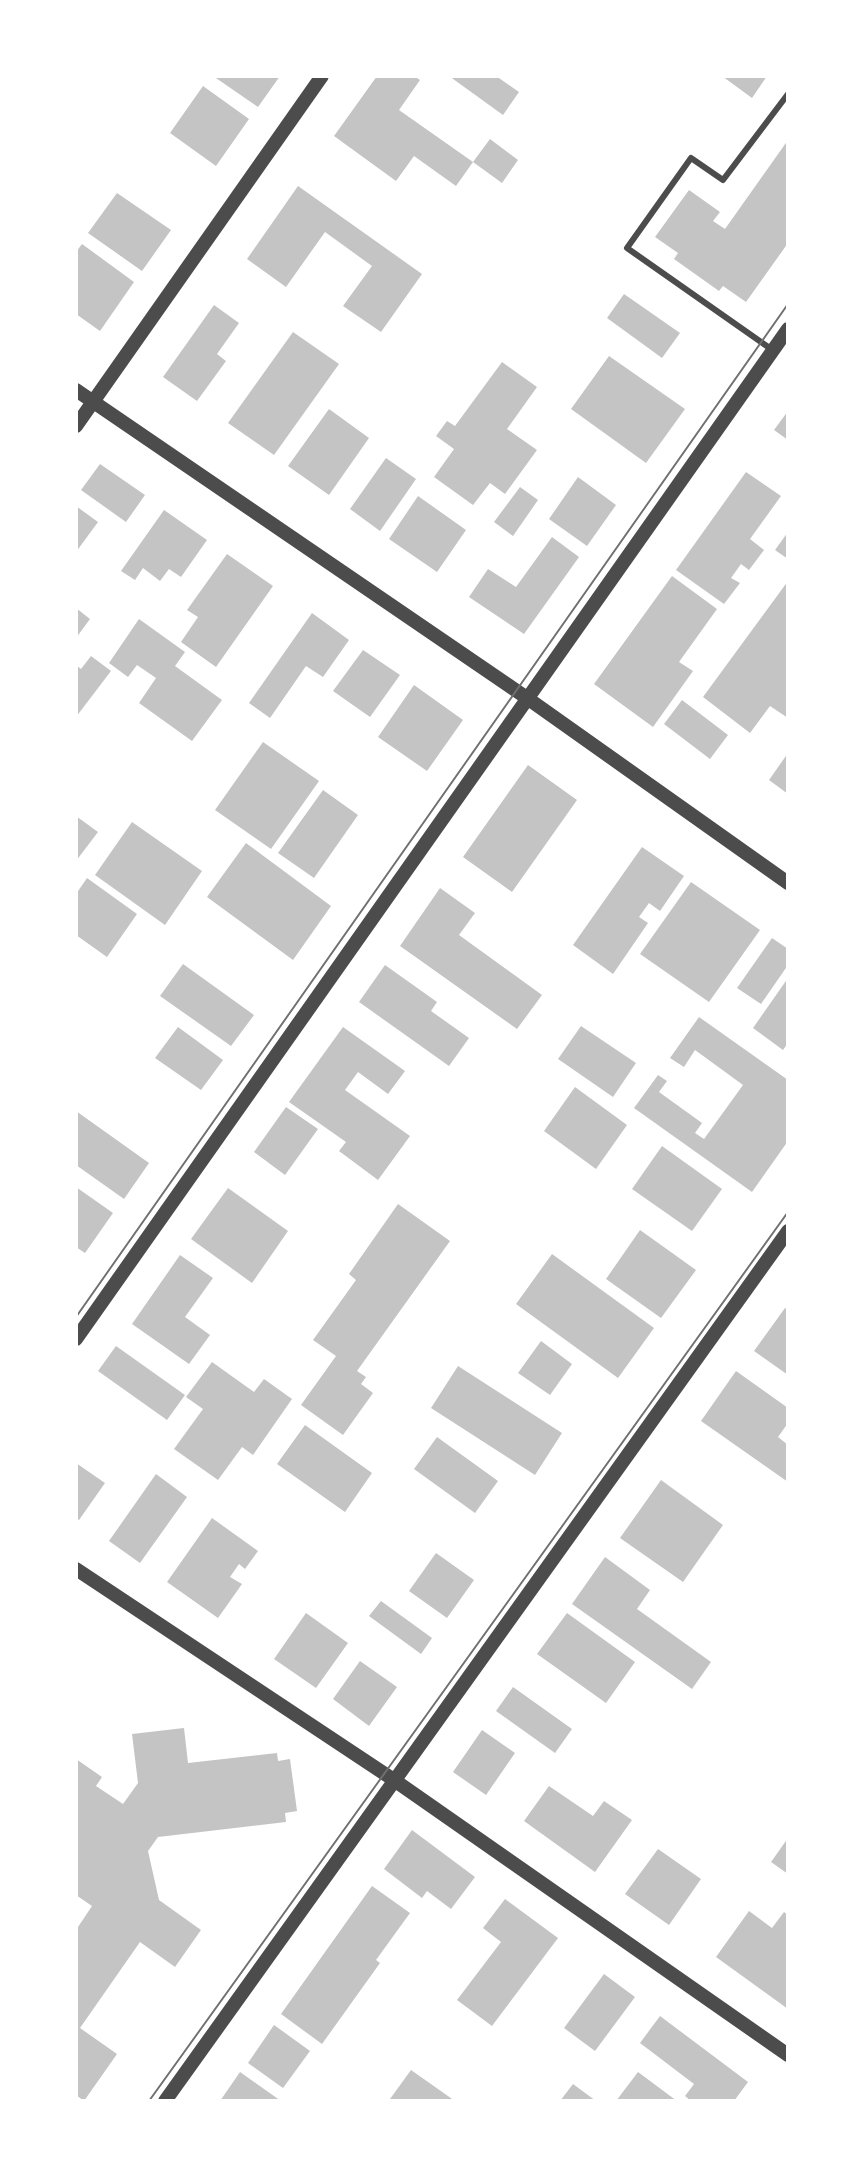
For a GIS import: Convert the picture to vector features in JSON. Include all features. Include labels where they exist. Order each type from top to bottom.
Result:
[{"type":"street","points":[[76,426],[322,76]]},
{"type":"street","points":[[76,1339],[788,329]]},
{"type":"street","points":[[76,390],[527,698],[788,883]]},
{"type":"street","points":[[165,2101],[788,1231]]},
{"type":"street","points":[[76,1569],[394,1780],[788,2055]]},
{"type":"lane","points":[[773,350],[627,248],[691,158],[723,180],[788,94]]},
{"type":"building","points":[[213,76],[280,76],[258,107]]},
{"type":"building","points":[[377,76],[414,76],[420,80],[399,110],[473,162],[456,186],[414,156],[396,181],[334,136]]},
{"type":"building","points":[[449,76],[496,76],[519,92],[503,115]]},
{"type":"building","points":[[722,76],[767,76],[752,98]]},
{"type":"building","points":[[203,86],[249,119],[216,166],[170,133]]},
{"type":"building","points":[[490,139],[518,160],[502,183],[473,162]]},
{"type":"building","points":[[788,140],[788,243],[746,302],[723,286],[719,291],[674,259],[678,253],[655,237],[689,190],[720,212],[713,221],[725,229]]},
{"type":"building","points":[[298,186],[422,274],[381,332],[343,306],[372,266],[325,232],[286,287],[247,259]]},
{"type":"building","points":[[117,193],[171,230],[142,271],[88,233]]},
{"type":"building","points":[[82,244],[134,282],[100,331],[76,314],[76,252]]},
{"type":"building","points":[[624,294],[680,333],[662,358],[607,318]]},
{"type":"building","points":[[214,305],[239,323],[217,354],[226,361],[197,401],[163,377]]},
{"type":"building","points":[[293,332],[339,364],[274,455],[228,423]]},
{"type":"building","points":[[609,356],[685,409],[646,463],[571,409]]},
{"type":"building","points":[[502,362],[537,387],[507,429],[537,450],[505,494],[490,483],[473,505],[434,477],[454,449],[436,436],[447,421],[455,426]]},
{"type":"building","points":[[329,409],[369,438],[329,495],[288,466]]},
{"type":"building","points":[[788,411],[788,440],[774,430]]},
{"type":"building","points":[[386,458],[416,479],[380,531],[350,509]]},
{"type":"building","points":[[100,464],[145,495],[126,522],[81,490]]},
{"type":"building","points":[[746,472],[781,496],[750,539],[764,550],[749,570],[741,564],[731,578],[740,583],[724,604],[676,570]]},
{"type":"building","points":[[578,477],[616,505],[587,546],[549,519]]},
{"type":"building","points":[[520,487],[538,500],[513,536],[494,522]]},
{"type":"building","points":[[418,496],[466,530],[437,572],[389,539]]},
{"type":"building","points":[[76,506],[98,522],[76,552]]},
{"type":"building","points":[[164,510],[207,540],[181,577],[169,569],[160,581],[143,568],[135,580],[121,571]]},
{"type":"building","points":[[788,532],[788,559],[775,550]]},
{"type":"building","points":[[552,537],[579,557],[524,634],[469,597],[488,569],[516,587]]},
{"type":"building","points":[[227,554],[273,586],[216,667],[181,642],[198,617],[187,610]]},
{"type":"building","points":[[672,576],[717,609],[679,662],[693,671],[653,727],[594,684]]},
{"type":"building","points":[[788,581],[788,718],[770,706],[750,733],[703,697]]},
{"type":"building","points":[[76,608],[90,619],[76,638]]},
{"type":"building","points":[[312,613],[349,640],[323,677],[306,666],[270,718],[249,703]]},
{"type":"building","points":[[139,619],[185,652],[175,666],[222,700],[192,741],[139,703],[156,678],[137,665],[128,677],[109,663]]},
{"type":"building","points":[[363,650],[400,675],[370,717],[333,691]]},
{"type":"building","points":[[91,656],[111,671],[76,717],[76,665],[81,669]]},
{"type":"building","points":[[414,685],[463,720],[427,771],[378,737]]},
{"type":"building","points":[[682,700],[728,735],[710,759],[664,724]]},
{"type":"building","points":[[263,742],[319,781],[271,849],[215,810]]},
{"type":"building","points":[[788,753],[788,794],[769,780]]},
{"type":"building","points":[[528,765],[577,800],[512,892],[463,857]]},
{"type":"building","points":[[323,790],[358,815],[314,878],[278,853]]},
{"type":"building","points":[[76,816],[98,832],[76,861]]},
{"type":"building","points":[[132,822],[202,871],[165,925],[95,875]]},
{"type":"building","points":[[246,843],[331,906],[293,960],[207,897]]},
{"type":"building","points":[[642,847],[684,876],[660,911],[649,903],[639,917],[648,923],[613,974],[573,945]]},
{"type":"building","points":[[87,878],[137,914],[107,957],[76,935],[76,894]]},
{"type":"building","points":[[691,882],[760,930],[709,1002],[640,954]]},
{"type":"building","points":[[440,888],[475,913],[459,935],[542,995],[517,1029],[400,946]]},
{"type":"building","points":[[772,938],[788,949],[788,965],[761,1004],[737,988]]},
{"type":"building","points":[[183,964],[254,1015],[231,1046],[160,996]]},
{"type":"building","points":[[385,965],[437,1002],[431,1011],[469,1038],[449,1066],[359,1002]]},
{"type":"building","points":[[788,978],[788,1043],[783,1050],[753,1028]]},
{"type":"building","points":[[699,1017],[788,1080],[788,1141],[752,1192],[634,1108],[658,1075],[667,1081],[659,1092],[702,1123],[695,1133],[704,1139],[743,1085],[695,1050],[684,1067],[670,1058]]},
{"type":"building","points":[[581,1026],[636,1063],[613,1097],[558,1059]]},
{"type":"building","points":[[178,1027],[223,1060],[201,1090],[155,1058]]},
{"type":"building","points":[[343,1027],[405,1071],[388,1094],[358,1072],[345,1090],[410,1136],[378,1180],[339,1151],[346,1142],[289,1102]]},
{"type":"building","points":[[575,1087],[627,1125],[596,1169],[544,1131]]},
{"type":"building","points":[[286,1107],[318,1129],[285,1175],[254,1152]]},
{"type":"building","points":[[76,1111],[149,1163],[124,1199],[76,1165]]},
{"type":"building","points":[[662,1146],[722,1189],[692,1231],[632,1189]]},
{"type":"building","points":[[76,1187],[113,1213],[85,1253],[76,1247]]},
{"type":"building","points":[[228,1188],[288,1231],[252,1283],[191,1239]]},
{"type":"building","points":[[398,1204],[450,1241],[357,1371],[366,1377],[361,1384],[373,1393],[343,1435],[301,1405],[336,1356],[313,1340],[356,1280],[349,1274]]},
{"type":"building","points":[[640,1230],[696,1270],[661,1318],[606,1279]]},
{"type":"building","points":[[552,1254],[654,1328],[618,1378],[516,1304]]},
{"type":"building","points":[[180,1255],[213,1278],[185,1317],[210,1335],[189,1364],[132,1324]]},
{"type":"building","points":[[785,1308],[788,1310],[788,1375],[754,1351]]},
{"type":"building","points":[[541,1341],[572,1364],[550,1395],[518,1373]]},
{"type":"building","points":[[116,1346],[185,1395],[167,1420],[98,1371]]},
{"type":"building","points":[[212,1362],[254,1392],[264,1379],[292,1399],[253,1455],[242,1447],[218,1480],[174,1449],[203,1409],[186,1397]]},
{"type":"building","points":[[458,1366],[562,1433],[535,1475],[431,1408]]},
{"type":"building","points":[[736,1371],[788,1408],[788,1423],[778,1437],[788,1445],[788,1482],[701,1421]]},
{"type":"building","points":[[305,1425],[372,1473],[345,1512],[277,1464]]},
{"type":"building","points":[[437,1437],[498,1481],[475,1513],[414,1469]]},
{"type":"building","points":[[76,1463],[105,1483],[79,1520],[76,1518]]},
{"type":"building","points":[[156,1474],[187,1497],[140,1563],[109,1541]]},
{"type":"building","points":[[661,1480],[723,1525],[683,1582],[620,1538]]},
{"type":"building","points":[[212,1518],[258,1551],[245,1569],[239,1564],[230,1577],[242,1584],[218,1618],[167,1582]]},
{"type":"building","points":[[436,1553],[474,1580],[447,1618],[409,1591]]},
{"type":"building","points":[[605,1557],[650,1590],[637,1609],[711,1662],[692,1689],[572,1604]]},
{"type":"building","points":[[381,1601],[432,1638],[421,1654],[369,1616]]},
{"type":"building","points":[[306,1613],[348,1643],[316,1688],[274,1659]]},
{"type":"building","points":[[567,1613],[635,1662],[606,1703],[537,1654]]},
{"type":"building","points":[[360,1661],[397,1687],[369,1726],[333,1699]]},
{"type":"building","points":[[513,1687],[572,1729],[555,1753],[496,1711]]},
{"type":"building","points":[[184,1728],[188,1763],[277,1753],[278,1761],[290,1759],[297,1811],[285,1813],[286,1822],[158,1837],[148,1851],[159,1900],[201,1930],[175,1967],[140,1942],[80,2028],[117,2054],[84,2101],[76,2095],[76,1930],[92,1906],[76,1895],[76,1759],[102,1777],[96,1786],[123,1804],[138,1783],[132,1734]]},
{"type":"building","points":[[482,1730],[515,1753],[486,1795],[453,1772]]},
{"type":"building","points":[[549,1786],[593,1816],[604,1801],[632,1820],[595,1872],[524,1821]]},
{"type":"building","points":[[412,1830],[475,1877],[451,1909],[427,1891],[422,1898],[384,1869]]},
{"type":"building","points":[[788,1838],[788,1874],[771,1862]]},
{"type":"building","points":[[658,1849],[701,1879],[669,1925],[625,1894]]},
{"type":"building","points":[[372,1886],[410,1913],[376,1960],[380,1963],[322,2044],[281,2014]]},
{"type":"building","points":[[505,1899],[558,1938],[492,2026],[457,2000],[501,1942],[483,1928]]},
{"type":"building","points":[[749,1911],[772,1928],[784,1912],[788,1915],[788,2009],[716,1957]]},
{"type":"building","points":[[604,1974],[635,1997],[595,2051],[564,2028]]},
{"type":"building","points":[[660,2016],[748,2082],[734,2101],[691,2101],[685,2096],[694,2084],[640,2043]]},
{"type":"building","points":[[274,2025],[310,2051],[283,2088],[248,2063]]},
{"type":"building","points":[[411,2070],[455,2101],[390,2099]]},
{"type":"building","points":[[240,2072],[281,2101],[220,2101]]},
{"type":"building","points":[[638,2072],[677,2101],[616,2101]]},
{"type":"building","points":[[573,2084],[596,2101],[560,2101]]},
{"type":"tram line","points":[[76,1317],[788,304]]},
{"type":"tram line","points":[[149,2101],[788,1212]]}]
